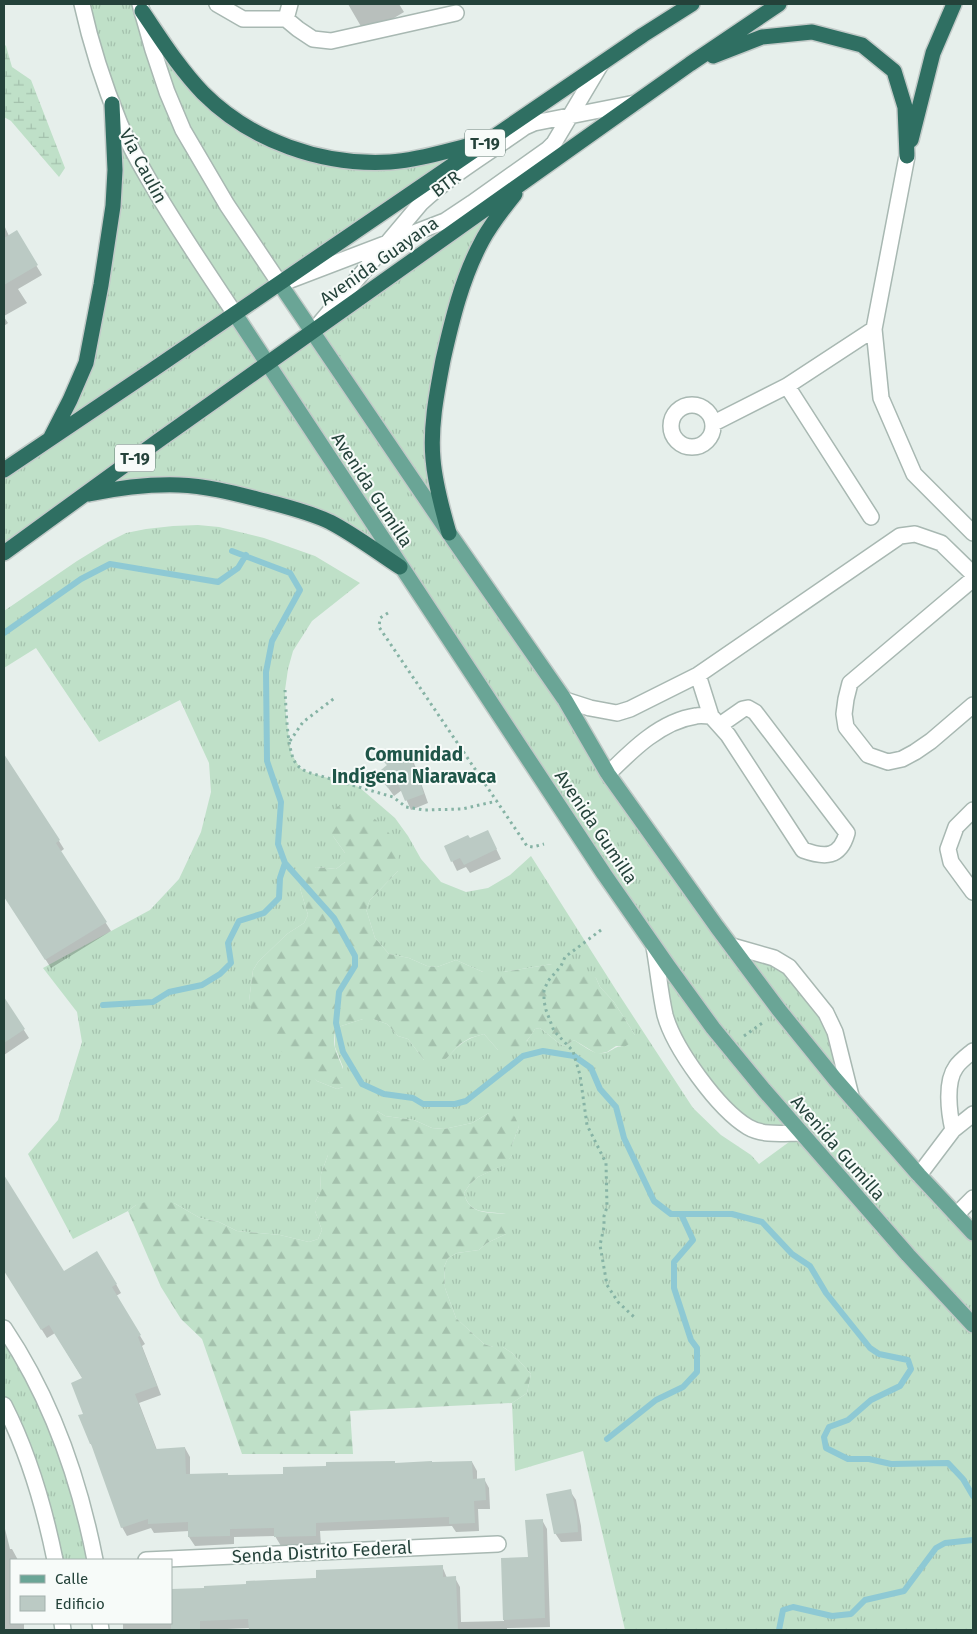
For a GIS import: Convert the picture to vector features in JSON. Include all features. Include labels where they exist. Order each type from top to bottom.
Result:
[{"type":"highway","name":"Avenida Guayana","points":[[4,470],[692,4]]},
{"type":"highway","name":"Avenida Guayana","points":[[4,552],[690,64],[779,4]]},
{"type":"highway","points":[[907,156],[933,53],[954,4]]},
{"type":"highway","points":[[141,7],[182,69],[203,93],[229,116],[260,134],[292,149],[345,160],[390,162],[419,158],[490,140]]},
{"type":"highway","points":[[690,64],[762,37],[812,32],[862,45],[894,72],[905,106],[907,156]]},
{"type":"highway","points":[[50,440],[86,363],[98,303],[113,206],[115,170],[112,104]]},
{"type":"highway","points":[[449,533],[438,493],[433,458],[434,417],[438,385],[448,338],[457,303],[470,266],[482,240],[525,181]]},
{"type":"highway","points":[[82,496],[137,487],[180,485],[217,490],[295,509],[329,522],[400,567]]},
{"type":"main road","points":[[280,284],[565,700],[608,774],[732,946],[779,1010],[835,1079],[919,1175],[973,1233]]},
{"type":"main road","name":"Avenida Gumilla","points":[[235,314],[400,567],[654,947],[729,1047],[764,1090],[908,1255],[973,1325]]},
{"type":"street","name":"Vía Caulín","points":[[82,4],[89,37],[120,125],[162,203],[235,314]]},
{"type":"street","points":[[217,4],[243,19],[286,19],[313,39],[331,42],[456,13]]},
{"type":"street","points":[[286,19],[290,4]]},
{"type":"street","points":[[141,7],[167,92],[183,130],[227,205],[280,284]]},
{"type":"street","name":"BTR","points":[[280,284],[445,221],[486,193],[554,143],[601,64]]},
{"type":"street","name":"BTR","points":[[312,332],[421,203],[454,177],[525,127],[534,123],[635,103]]},
{"type":"street","points":[[907,156],[874,329],[881,398],[914,474],[973,532]]},
{"type":"street","points":[[714,423],[787,386],[874,329]]},
{"type":"street","points":[[787,386],[871,517]]},
{"type":"street","points":[[565,700],[590,708],[617,713],[630,709],[698,675],[900,536],[915,534],[941,543],[973,574]]},
{"type":"street","points":[[973,579],[850,683],[844,714],[846,727],[868,755],[888,762],[902,759],[915,752],[931,741],[973,704]]},
{"type":"street","points":[[608,774],[638,745],[674,722],[696,715],[716,721],[748,708],[754,712],[847,833],[844,842],[830,855],[818,856],[804,850],[728,735],[716,721],[698,675]]},
{"type":"street","points":[[973,810],[956,827],[948,849],[951,862],[973,892]]},
{"type":"street","points":[[732,946],[774,958],[789,967],[826,1013],[835,1032],[851,1096]]},
{"type":"street","points":[[654,947],[665,1016],[676,1041],[696,1073],[727,1110],[748,1127],[762,1132],[801,1133]]},
{"type":"street","points":[[953,1130],[950,1116],[950,1086],[955,1068],[973,1051]]},
{"type":"street","points":[[919,1175],[953,1130],[973,1114]]},
{"type":"street","points":[[957,1214],[973,1198]]},
{"type":"street","points":[[4,1328],[27,1366],[61,1440],[80,1494],[95,1559]]},
{"type":"street","points":[[4,1405],[18,1434],[34,1476],[44,1509],[55,1559]]},
{"type":"street","name":"Senda Distrito Federal","points":[[168,1559],[498,1544]]},
{"type":"path","points":[[388,614],[380,618],[379,627],[527,846],[533,847],[544,844]]},
{"type":"path","points":[[285,690],[291,753],[300,768],[307,772],[393,797],[406,808],[424,810],[462,808],[497,801]]},
{"type":"path","points":[[290,741],[303,722],[336,697]]},
{"type":"path","points":[[601,930],[564,957],[561,966],[548,980],[544,990],[546,1010],[554,1032],[573,1051],[580,1075],[587,1125],[606,1163],[607,1207],[600,1245],[607,1285],[618,1302],[634,1317]]},
{"type":"path","points":[[729,1047],[779,1010]]},
{"type":"green space","points":[[82,4],[140,4],[182,69],[260,134],[362,163],[490,140],[235,314],[267,363],[525,181],[470,266],[433,425],[449,533],[731,946],[774,958],[826,1013],[851,1096],[973,1233],[973,1630],[625,1630],[583,1451],[515,1471],[512,1403],[527,1393],[531,1374],[512,1353],[503,1347],[493,1347],[484,1344],[456,1318],[445,1288],[444,1267],[448,1258],[457,1253],[479,1250],[487,1243],[506,1234],[506,1214],[474,1209],[466,1200],[464,1193],[478,1177],[505,1164],[512,1155],[512,1145],[519,1126],[489,1113],[472,1123],[444,1129],[432,1128],[414,1120],[385,1116],[377,1111],[328,1133],[328,1155],[321,1174],[320,1193],[315,1202],[315,1211],[322,1230],[318,1239],[309,1242],[280,1235],[237,1231],[219,1222],[200,1218],[174,1203],[136,1205],[73,1239],[28,1154],[58,1120],[82,1042],[77,1012],[43,968],[150,910],[179,879],[201,832],[211,792],[209,763],[180,700],[99,742],[36,648],[4,668],[4,611],[108,542],[126,533],[146,529],[198,525],[219,527],[264,538],[315,556],[360,583],[312,621],[293,651],[285,690],[286,716],[291,753],[300,768],[307,772],[359,787],[395,818],[421,859],[441,882],[466,892],[488,888],[510,875],[531,856],[693,1108],[721,1135],[751,1155],[759,1164],[800,1134],[748,1127],[676,1041],[654,947],[400,567],[357,538],[217,490],[82,496],[4,553],[4,470],[50,440],[70,400],[101,285],[112,104]],"holes":[[[333,836],[398,871],[370,900],[366,909],[375,938],[389,954],[409,958],[427,966],[437,967],[456,960],[483,972],[503,972],[552,964],[596,978],[600,987],[614,1002],[635,1035],[626,1046],[599,1053],[574,1040],[565,1046],[560,1044],[540,1028],[535,1029],[527,1041],[498,1050],[484,1034],[462,1043],[445,1060],[424,1060],[408,1039],[398,1036],[387,1024],[373,1019],[363,1019],[335,1028],[335,1047],[343,1067],[343,1087],[337,1089],[317,1081],[249,1001],[253,970],[258,962],[287,934],[304,923],[308,915],[300,888],[316,867],[336,869],[345,862],[345,853]]]},
{"type":"green space","points":[[4,44],[12,67],[31,80],[65,168],[59,177],[11,121],[4,117]]},
{"type":"green space","points":[[338,806],[375,819],[389,833],[399,851],[398,871],[370,900],[366,909],[375,938],[389,954],[409,958],[427,966],[437,967],[456,960],[483,972],[503,972],[552,964],[574,963],[596,978],[600,987],[614,1002],[635,1035],[635,1040],[626,1046],[616,1046],[607,1052],[597,1054],[574,1040],[565,1046],[560,1044],[540,1028],[535,1029],[524,1044],[516,1048],[498,1050],[484,1034],[470,1038],[460,1044],[445,1060],[429,1062],[424,1060],[408,1039],[398,1036],[387,1024],[373,1019],[363,1019],[335,1028],[334,1046],[344,1071],[343,1087],[337,1089],[317,1081],[275,1046],[251,1010],[249,1001],[253,970],[258,962],[287,934],[304,923],[308,915],[300,888],[307,873],[316,867],[336,869],[345,862],[345,853],[333,836],[328,823],[331,813]]},
{"type":"green space","points":[[367,1109],[377,1111],[385,1116],[414,1120],[432,1128],[444,1129],[472,1123],[489,1113],[508,1110],[515,1117],[519,1126],[512,1145],[512,1155],[506,1164],[478,1177],[464,1193],[466,1200],[474,1209],[506,1214],[508,1224],[506,1234],[487,1243],[479,1250],[457,1253],[448,1258],[444,1267],[445,1288],[456,1318],[484,1344],[493,1347],[503,1347],[512,1353],[531,1374],[527,1393],[512,1403],[350,1411],[353,1454],[242,1454],[202,1339],[181,1319],[161,1287],[128,1211],[136,1205],[145,1202],[164,1201],[174,1203],[200,1218],[219,1222],[237,1231],[280,1235],[309,1242],[318,1239],[322,1230],[315,1211],[315,1202],[320,1193],[321,1174],[328,1155],[328,1133],[339,1117]]},
{"type":"green space","points":[[4,1328],[39,1391],[95,1559],[55,1559],[4,1405]]},
{"type":"building","points":[[17,230],[38,265],[4,285],[4,238]]},
{"type":"building","points":[[409,753],[424,794],[405,801],[397,781],[388,788],[376,774],[387,765],[383,761]]},
{"type":"building","points":[[4,754],[60,840],[56,843],[107,922],[45,960],[4,897]]},
{"type":"building","points":[[488,830],[497,849],[464,865],[460,858],[451,862],[444,846],[468,835],[470,838]]},
{"type":"building","points":[[4,997],[25,1029],[4,1043]]},
{"type":"building","points":[[4,1175],[64,1271],[97,1251],[117,1284],[112,1287],[141,1335],[138,1337],[157,1386],[135,1394],[156,1449],[185,1447],[186,1474],[283,1474],[283,1467],[326,1466],[326,1462],[472,1461],[473,1479],[485,1478],[486,1500],[474,1501],[475,1523],[449,1524],[449,1517],[316,1523],[316,1536],[274,1537],[274,1528],[230,1529],[230,1536],[188,1537],[188,1522],[148,1524],[148,1519],[121,1528],[91,1444],[78,1415],[83,1414],[71,1383],[82,1378],[49,1325],[41,1330],[4,1271]]},
{"type":"building","points":[[571,1489],[577,1516],[578,1532],[554,1534],[546,1494]]},
{"type":"building","points":[[543,1519],[545,1618],[503,1620],[501,1558],[528,1557],[525,1520]]},
{"type":"building","points":[[443,1565],[443,1577],[456,1576],[458,1630],[249,1630],[248,1619],[200,1621],[200,1630],[171,1630],[172,1589],[246,1584],[246,1581],[316,1578],[316,1570]]},
{"type":"waterway","points":[[232,551],[290,573],[300,590],[272,641],[266,672],[267,761],[281,802],[278,844],[285,863],[334,918],[355,956],[355,966],[339,992],[336,1023],[343,1052],[362,1084],[384,1094],[413,1098],[423,1104],[455,1104],[466,1101],[523,1056],[543,1051],[574,1056],[591,1068],[600,1089],[616,1107],[624,1138],[654,1201],[671,1214],[732,1214],[762,1222],[792,1254],[810,1266],[826,1293],[870,1348],[879,1354],[908,1360],[911,1369],[900,1386],[871,1400],[848,1420],[829,1427],[824,1437],[826,1448],[848,1459],[869,1459],[891,1464],[948,1463],[963,1479],[973,1496]]},
{"type":"waterway","points":[[4,633],[81,579],[110,564],[218,582],[238,568],[246,555]]},
{"type":"waterway","points":[[103,1005],[153,1002],[169,992],[202,985],[220,974],[231,963],[228,943],[239,921],[264,913],[279,898],[280,878],[285,863]]},
{"type":"waterway","points":[[607,1439],[656,1400],[683,1387],[697,1372],[697,1348],[691,1340],[674,1288],[674,1262],[693,1240],[681,1214]]},
{"type":"waterway","points":[[779,1630],[783,1610],[793,1607],[832,1616],[851,1614],[865,1600],[904,1591],[936,1548],[945,1543],[973,1540]]},
{"type":"district","name":"Comunidad Indígena Niaravaca","points":[[414,765]]}]
